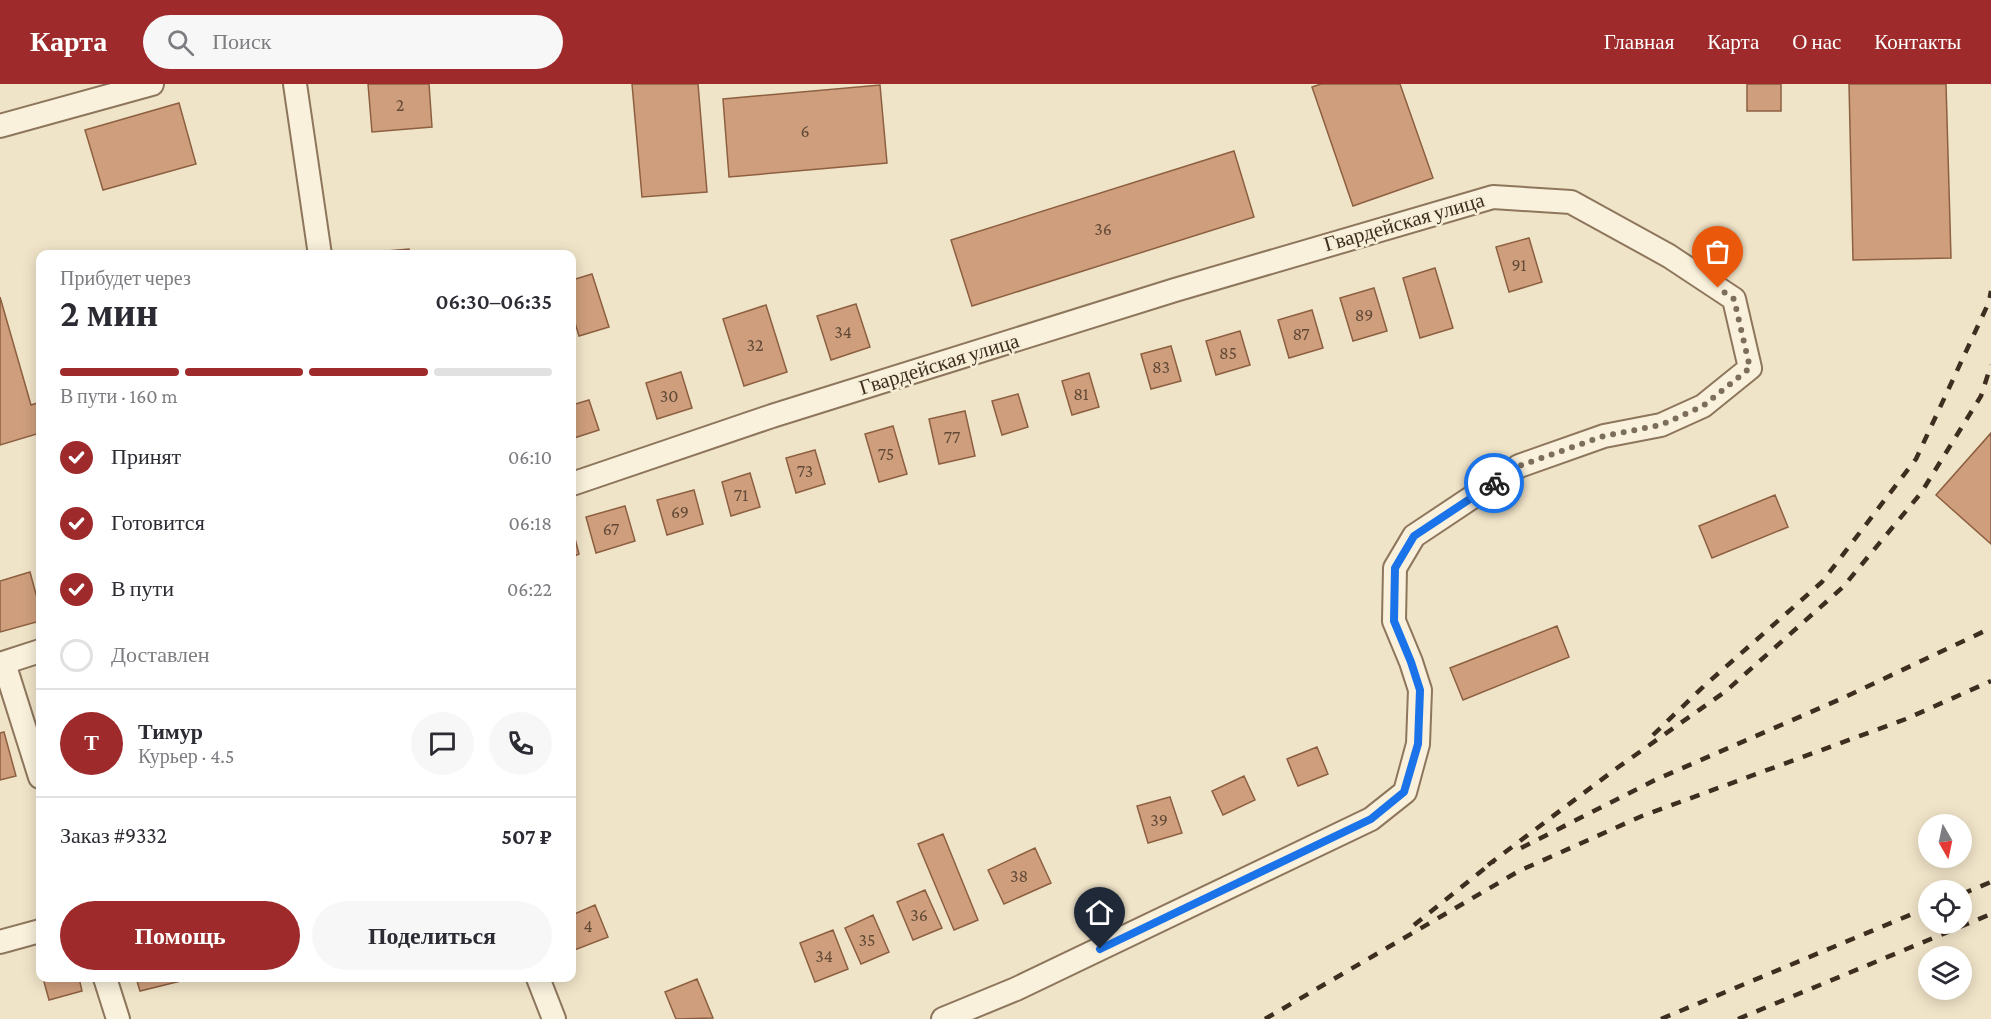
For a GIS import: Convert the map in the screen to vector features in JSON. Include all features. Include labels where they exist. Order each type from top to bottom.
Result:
[{"type":"street","points":[[0,126],[152,84]]},
{"type":"street","points":[[295,84],[319,250]]},
{"type":"street","name":"Гвардейская улица","points":[[576,483],[772,416],[1175,290],[1493,197],[1571,202],[1669,256],[1734,299],[1750,368],[1703,406],[1661,425],[1604,436],[1519,466],[1414,536],[1395,568],[1394,621],[1420,690],[1418,744],[1404,792],[1371,819],[1016,989],[943,1019]]},
{"type":"street","points":[[36,652],[2,664],[36,765]]},
{"type":"street","points":[[0,942],[36,931]]},
{"type":"street","points":[[106,982],[118,1019]]},
{"type":"street","points":[[540,982],[554,1019]]},
{"type":"building","points":[[368,84],[429,84],[432,127],[372,132]]},
{"type":"building","points":[[632,84],[698,84],[707,192],[642,197]]},
{"type":"building","points":[[1321,84],[1400,84],[1433,178],[1353,206],[1312,87]]},
{"type":"building","points":[[1747,84],[1781,84],[1781,111],[1747,111]]},
{"type":"building","points":[[1849,84],[1946,84],[1951,258],[1853,260]]},
{"type":"building","points":[[880,85],[887,163],[729,177],[723,99]]},
{"type":"building","points":[[179,103],[196,164],[103,190],[85,130]]},
{"type":"building","points":[[1234,151],[1254,217],[972,306],[951,240]]},
{"type":"building","points":[[1529,238],[1542,282],[1509,292],[1496,247]]},
{"type":"building","points":[[1435,268],[1453,328],[1420,338],[1403,278]]},
{"type":"building","points":[[592,274],[609,327],[579,336],[576,326],[576,279]]},
{"type":"building","points":[[1374,288],[1387,331],[1353,341],[1340,298]]},
{"type":"building","points":[[0,297],[31,405],[36,403],[36,434],[0,445]]},
{"type":"building","points":[[856,304],[870,347],[831,360],[817,316]]},
{"type":"building","points":[[766,305],[787,372],[744,386],[723,319]]},
{"type":"building","points":[[1312,310],[1323,348],[1289,358],[1278,320]]},
{"type":"building","points":[[1240,331],[1250,365],[1216,375],[1206,341]]},
{"type":"building","points":[[1171,346],[1181,381],[1151,389],[1141,354]]},
{"type":"building","points":[[681,372],[692,408],[657,419],[646,383]]},
{"type":"building","points":[[1089,373],[1099,407],[1072,415],[1062,381]]},
{"type":"building","points":[[1018,394],[1028,427],[1002,435],[992,401]]},
{"type":"building","points":[[589,400],[599,430],[576,437],[576,404]]},
{"type":"building","points":[[965,411],[975,456],[939,464],[929,419]]},
{"type":"building","points":[[893,426],[907,474],[879,482],[865,434]]},
{"type":"building","points":[[1991,433],[1991,544],[1936,495]]},
{"type":"building","points":[[815,450],[825,484],[796,493],[786,458]]},
{"type":"building","points":[[750,473],[760,507],[731,516],[722,482]]},
{"type":"building","points":[[694,490],[703,524],[667,535],[657,500]]},
{"type":"building","points":[[1775,495],[1788,527],[1712,558],[1699,526]]},
{"type":"building","points":[[625,506],[635,541],[596,553],[586,517]]},
{"type":"building","points":[[30,572],[36,594],[36,622],[0,632],[0,581]]},
{"type":"building","points":[[1557,626],[1569,657],[1463,700],[1450,668]]},
{"type":"building","points":[[4,732],[16,776],[0,780],[0,733]]},
{"type":"building","points":[[1317,747],[1328,774],[1298,786],[1287,759]]},
{"type":"building","points":[[1244,776],[1255,800],[1223,815],[1212,791]]},
{"type":"building","points":[[1170,797],[1182,833],[1148,843],[1137,806]]},
{"type":"building","points":[[943,834],[978,920],[954,930],[918,844]]},
{"type":"building","points":[[1035,848],[1051,883],[1004,904],[988,870]]},
{"type":"building","points":[[925,890],[942,928],[913,940],[897,902]]},
{"type":"building","points":[[595,905],[608,937],[576,949],[576,913]]},
{"type":"building","points":[[873,915],[889,952],[861,964],[845,928]]},
{"type":"building","points":[[833,930],[848,969],[815,982],[800,943]]},
{"type":"building","points":[[697,979],[713,1018],[676,1019],[665,992]]},
{"type":"building","points":[[44,982],[80,982],[82,991],[49,1000]]},
{"type":"building","points":[[137,982],[177,982],[140,991]]},
{"type":"railway","points":[[1653,735],[1704,686],[1822,582],[1916,459],[1989,302],[1991,291]]},
{"type":"railway","points":[[1488,865],[1617,768],[1726,691],[1843,587],[1921,493],[1981,396],[1991,365]]},
{"type":"railway","points":[[1521,848],[1655,780],[1843,698],[1991,628]]},
{"type":"railway","points":[[1265,1019],[1519,871],[1642,816],[1906,719],[1991,681]]},
{"type":"railway","points":[[1414,925],[1494,861]]},
{"type":"railway","points":[[1972,890],[1991,882]]},
{"type":"railway","points":[[1661,1019],[1918,912]]},
{"type":"railway","points":[[1738,1019],[1991,914]]},
{"type":"way so far","points":[[1494,483],[1519,466],[1604,436],[1661,425],[1703,406],[1750,368],[1734,299],[1718,288]]},
{"type":"route","points":[[1100,949],[1371,819],[1404,792],[1418,744],[1420,690],[1394,621],[1395,568],[1414,536],[1494,483]]}]
